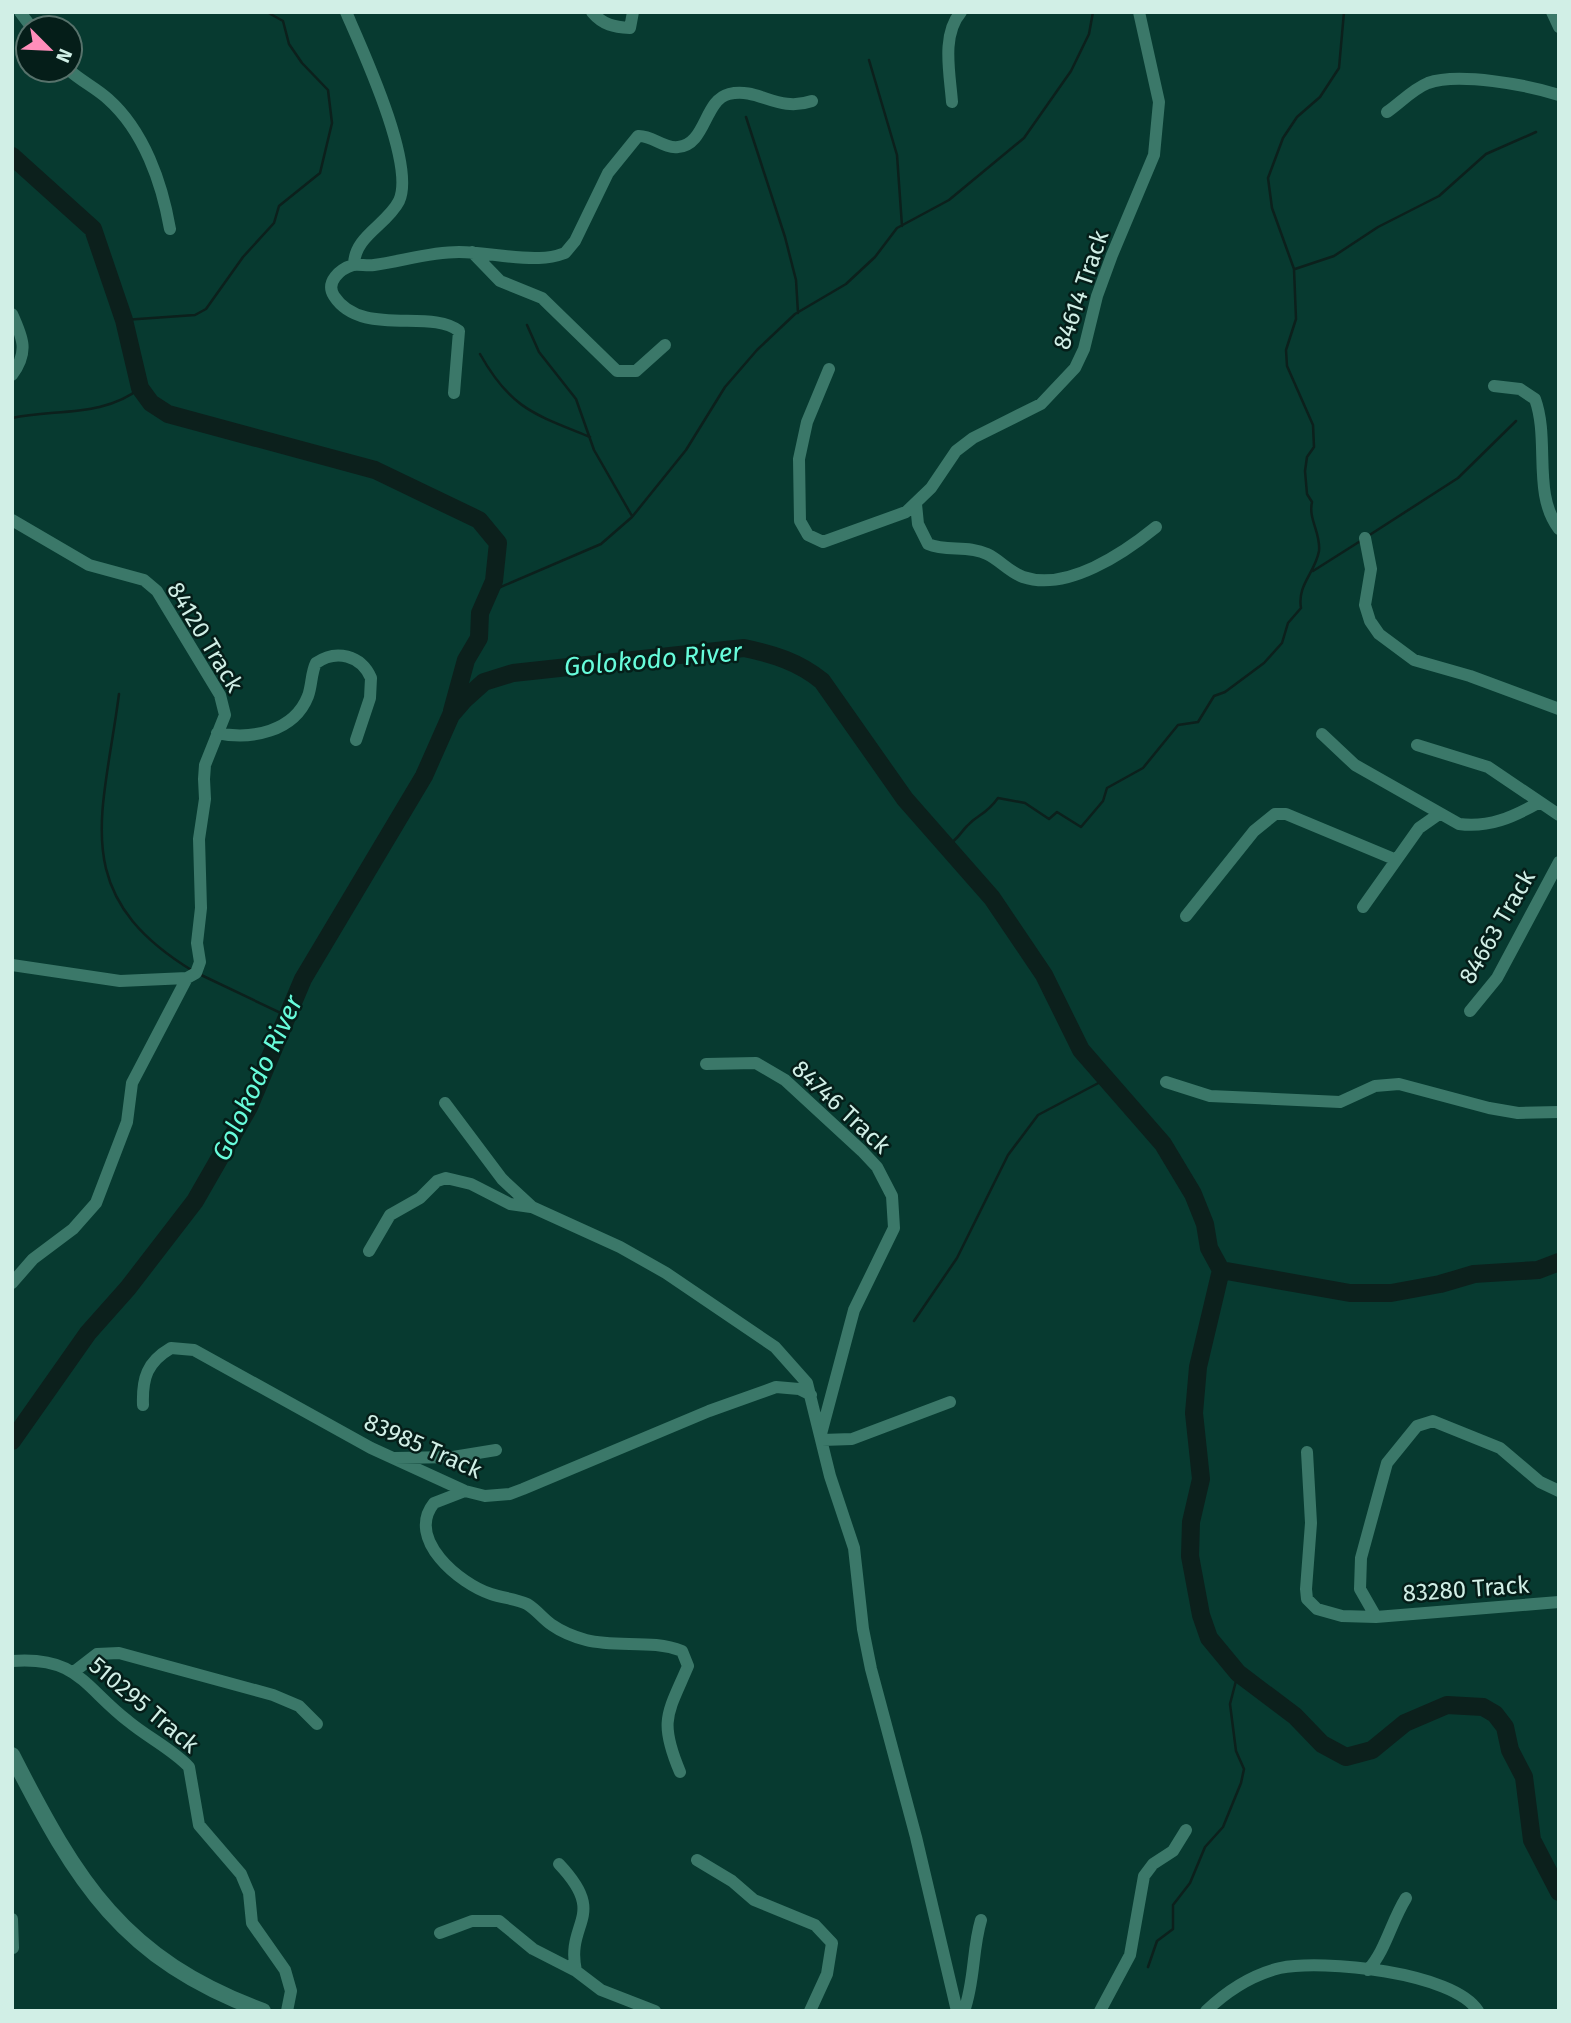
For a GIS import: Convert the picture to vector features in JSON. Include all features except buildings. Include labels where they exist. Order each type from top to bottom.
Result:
[{"type":"street","points":[[346,12],[375,78],[391,126],[402,183],[400,199],[358,247],[354,265]]},
{"type":"street","points":[[592,12],[606,24],[620,28],[630,28],[633,12]]},
{"type":"street","points":[[952,102],[949,44],[951,27],[961,12]]},
{"type":"street","name":"84614 Track","points":[[830,369],[807,422],[799,459],[800,521],[804,530],[818,541],[833,540],[890,519],[915,504],[956,451],[973,438],[1041,404],[1067,380],[1080,359],[1108,265],[1154,155],[1159,102],[1139,12]]},
{"type":"street","points":[[1552,12],[1559,27]]},
{"type":"street","points":[[1387,112],[1417,88],[1442,80],[1508,83],[1559,96]]},
{"type":"street","points":[[84,81],[107,98],[138,135],[163,192],[170,229]]},
{"type":"street","points":[[454,393],[459,331],[443,325],[365,317],[347,309],[333,296],[331,284],[337,274],[354,265],[378,264],[419,255],[471,252],[538,258],[565,253],[572,246],[608,173],[636,137],[643,135],[674,147],[686,145],[706,121],[715,104],[728,94],[745,94],[792,107],[812,101]]},
{"type":"street","points":[[471,252],[500,281],[542,298],[617,371],[636,371],[665,345]]},
{"type":"street","points":[[12,314],[25,347],[21,362],[12,374]]},
{"type":"street","points":[[1494,386],[1520,390],[1535,399],[1542,427],[1547,506],[1559,529]]},
{"type":"street","points":[[915,504],[918,524],[928,544],[987,554],[1013,573],[1032,580],[1073,575],[1098,565],[1123,553],[1156,527]]},
{"type":"street","name":"84120 Track","points":[[12,520],[89,565],[144,580],[157,591],[225,705],[225,715],[205,765],[199,839],[201,908],[197,943],[200,962],[196,973],[187,978],[132,1083],[127,1122],[96,1203],[73,1229],[33,1259],[12,1283]]},
{"type":"street","points":[[1365,538],[1371,569],[1365,605],[1370,621],[1379,634],[1414,660],[1470,676],[1559,709]]},
{"type":"street","points":[[217,733],[239,738],[256,736],[278,727],[294,716],[303,705],[316,663],[341,655],[356,659],[371,678],[370,698],[356,740]]},
{"type":"street","points":[[1322,734],[1355,765],[1459,824],[1474,826],[1515,816],[1538,803]]},
{"type":"street","points":[[1417,745],[1488,767],[1559,815]]},
{"type":"street","points":[[1186,916],[1254,831],[1275,814],[1286,814],[1394,859]]},
{"type":"street","points":[[1363,907],[1394,859],[1419,828],[1439,814]]},
{"type":"street","name":"84663 Track","points":[[1470,1011],[1497,978],[1559,862]]},
{"type":"street","points":[[12,965],[120,981],[187,978]]},
{"type":"street","name":"84746 Track","points":[[706,1064],[756,1063],[785,1080],[869,1159],[892,1196],[894,1228],[854,1310],[822,1437]]},
{"type":"street","points":[[1166,1082],[1192,1092],[1223,1097],[1340,1102],[1375,1086],[1391,1084],[1413,1086],[1439,1096],[1518,1113],[1559,1112]]},
{"type":"street","points":[[446,1103],[502,1179],[532,1207]]},
{"type":"street","points":[[369,1251],[397,1209],[421,1198],[437,1181],[446,1178],[471,1184],[510,1204],[532,1207],[620,1247],[714,1304],[775,1348],[807,1383],[830,1475],[854,1548],[869,1658],[916,1837],[957,2011]]},
{"type":"street","name":"83985 Track","points":[[144,1405],[146,1371],[161,1354],[181,1347],[227,1367],[391,1458],[478,1495],[510,1494],[776,1387],[788,1386],[811,1395]]},
{"type":"street","points":[[822,1437],[852,1440],[950,1402]]},
{"type":"street","points":[[1376,1616],[1360,1589],[1358,1577],[1362,1558],[1387,1463],[1417,1426],[1433,1421],[1500,1448],[1540,1482],[1559,1491]]},
{"type":"street","points":[[391,1458],[453,1457],[496,1450]]},
{"type":"street","name":"83280 Track","points":[[1307,1452],[1311,1522],[1307,1599],[1325,1613],[1376,1616],[1559,1602]]},
{"type":"street","points":[[465,1491],[434,1503],[426,1520],[428,1537],[439,1557],[456,1575],[491,1594],[528,1605],[551,1625],[571,1635],[611,1644],[659,1645],[682,1651],[688,1666],[673,1696],[667,1718],[667,1736],[680,1772]]},
{"type":"street","points":[[75,1671],[97,1654],[119,1653],[273,1695],[299,1706],[317,1724]]},
{"type":"street","name":"510295 Track","points":[[12,1661],[45,1662],[75,1671],[127,1721],[189,1767],[199,1825],[241,1874],[249,1893],[252,1923],[285,1970],[291,1991],[287,2011]]},
{"type":"street","points":[[12,1755],[66,1856],[84,1882],[120,1923],[159,1956],[198,1982],[263,2011]]},
{"type":"street","points":[[1100,2011],[1129,1955],[1144,1876],[1153,1864],[1173,1851],[1186,1829]]},
{"type":"street","points":[[697,1860],[732,1881],[754,1900],[815,1925],[832,1943],[827,1974],[810,2011]]},
{"type":"street","points":[[559,1864],[578,1887],[585,1902],[586,1910],[574,1951],[576,1971]]},
{"type":"street","points":[[1368,1970],[1379,1958],[1389,1929],[1406,1898]]},
{"type":"street","points":[[12,1919],[13,1948]]},
{"type":"street","points":[[440,1933],[464,1923],[492,1919],[533,1949],[576,1971],[613,1996],[655,2011]]},
{"type":"street","points":[[964,2011],[972,1985],[976,1936],[981,1920]]},
{"type":"street","points":[[1206,2011],[1239,1984],[1282,1968],[1304,1965],[1368,1970],[1450,1988],[1474,2003],[1478,2011]]},
{"type":"waterway","points":[[124,320],[195,315],[206,309],[243,257],[274,223],[279,206],[320,173],[332,123],[328,90],[302,63],[289,44],[283,21],[267,12]]},
{"type":"waterway","points":[[489,592],[601,544],[632,517],[686,450],[725,387],[757,350],[795,314],[846,284],[875,257],[897,228],[949,200],[1024,138],[1071,71],[1089,34],[1093,12]]},
{"type":"waterway","points":[[946,846],[998,798],[1025,803],[1049,819],[1057,812],[1081,827],[1103,801],[1107,788],[1143,768],[1178,725],[1198,722],[1214,696],[1225,692],[1264,663],[1282,643],[1288,623],[1301,608],[1302,592],[1319,551],[1305,471],[1307,457],[1314,447],[1313,425],[1287,366],[1286,350],[1296,319],[1294,269],[1272,208],[1268,178],[1283,138],[1297,117],[1320,97],[1339,68],[1344,12]]},
{"type":"waterway","points":[[869,60],[897,155],[902,226]]},
{"type":"waterway","points":[[746,117],[785,237],[796,280],[798,313]]},
{"type":"waterway","points":[[1295,269],[1334,256],[1378,227],[1439,196],[1486,154],[1536,132]]},
{"type":"waterway","points":[[12,156],[93,229],[124,320],[140,388],[151,403],[168,414],[375,470],[479,520],[498,543],[494,581],[480,613],[479,638],[466,660],[452,711]]},
{"type":"waterway","points":[[527,325],[539,352],[576,399],[594,450],[632,516]]},
{"type":"waterway","points":[[480,354],[502,387],[526,408],[590,437]]},
{"type":"waterway","points":[[12,418],[95,408],[111,404],[140,388]]},
{"type":"waterway","points":[[1368,536],[1458,478],[1516,421]]},
{"type":"waterway","points":[[1313,571],[1362,540]]},
{"type":"waterway","name":"Golokodo River","points":[[12,1441],[88,1333],[128,1288],[195,1201],[249,1107],[303,979],[424,776],[451,715],[484,682],[513,673],[744,648],[785,660],[822,681],[905,799],[992,898],[1044,975],[1081,1050],[1163,1144],[1193,1194],[1205,1224],[1209,1248],[1221,1270],[1350,1293],[1391,1293],[1440,1284],[1474,1274],[1538,1270],[1559,1262]]},
{"type":"waterway","points":[[119,694],[102,815],[103,850],[110,882],[126,913],[153,942],[193,971]]},
{"type":"waterway","points":[[199,974],[289,1017]]},
{"type":"waterway","points":[[914,1321],[957,1258],[1008,1155],[1038,1115],[1106,1079]]},
{"type":"waterway","points":[[1221,1270],[1198,1367],[1194,1413],[1201,1479],[1191,1522],[1190,1556],[1201,1615],[1209,1638],[1238,1673],[1295,1716],[1322,1744],[1346,1757],[1372,1750],[1405,1723],[1447,1705],[1483,1707],[1495,1714],[1505,1727],[1510,1750],[1524,1777],[1532,1840],[1559,1892]]},
{"type":"waterway","points":[[1148,1967],[1157,1941],[1173,1929],[1173,1905],[1190,1883],[1205,1847],[1223,1827],[1241,1783],[1244,1769],[1236,1751],[1230,1704],[1238,1673]]}]
